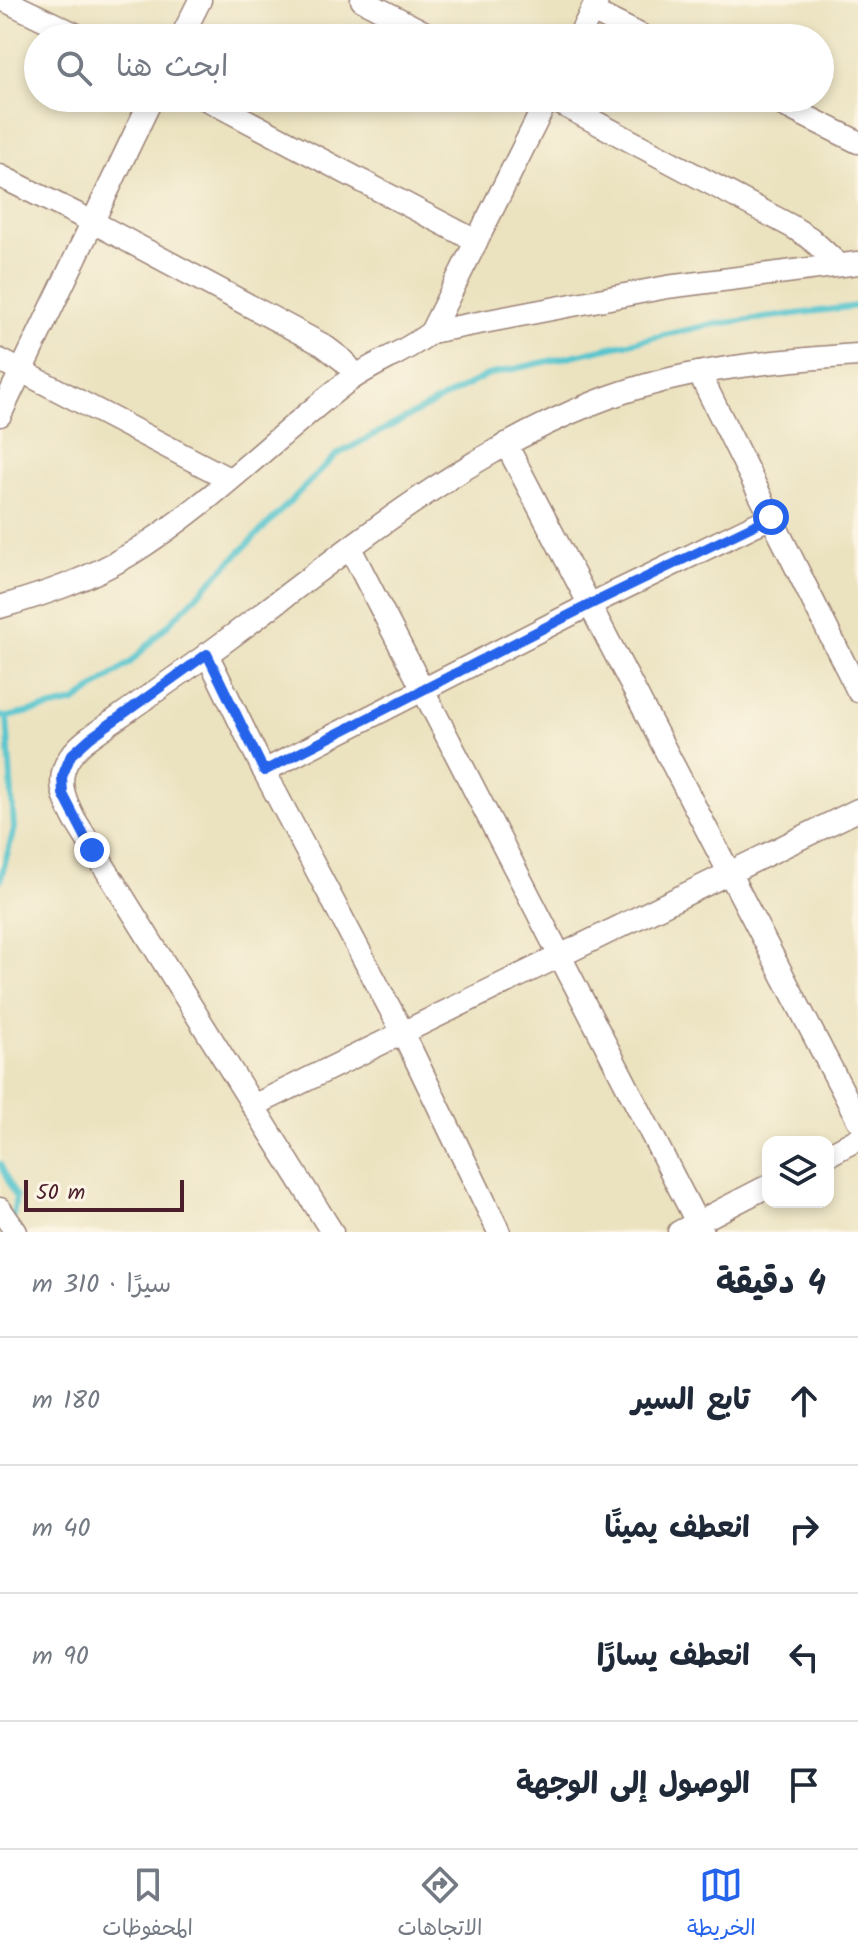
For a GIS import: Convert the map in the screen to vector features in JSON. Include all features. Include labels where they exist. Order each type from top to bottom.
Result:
[{"type":"street","points":[[4,0],[54,24]]},
{"type":"street","points":[[188,24],[200,0]]},
{"type":"street","points":[[362,0],[408,24]]},
{"type":"street","points":[[585,24],[594,6],[623,24]]},
{"type":"street","points":[[0,415],[10,365],[91,221],[145,112]]},
{"type":"street","points":[[231,112],[476,241]]},
{"type":"street","points":[[0,607],[79,581],[129,555],[194,508],[355,375],[420,341],[431,332],[542,112]]},
{"type":"street","points":[[575,112],[791,226],[848,264]]},
{"type":"street","points":[[797,112],[858,142]]},
{"type":"street","points":[[0,176],[329,348],[348,364],[355,375]]},
{"type":"street","points":[[431,332],[667,287],[848,264]]},
{"type":"street","points":[[332,1232],[92,850],[68,807],[61,785],[65,765],[80,745],[425,492],[541,425],[599,401],[699,373],[746,365],[858,355]]},
{"type":"street","points":[[10,365],[229,479]]},
{"type":"street","points":[[699,373],[858,691]]},
{"type":"street","points":[[506,444],[858,1120]]},
{"type":"street","points":[[264,771],[591,604],[771,517]]},
{"type":"street","points":[[350,548],[561,957],[693,1229],[762,1189]]},
{"type":"street","points":[[207,654],[264,771],[403,1033],[499,1232]]},
{"type":"street","points":[[253,1106],[858,810]]},
{"type":"street","points":[[834,1152],[858,1139]]},
{"type":"street","points":[[0,1209],[16,1232]]},
{"type":"waterway","points":[[0,716],[75,702],[131,662],[336,455],[487,375],[709,325],[858,306]]},
{"type":"waterway","points":[[0,881],[14,829],[7,717]]},
{"type":"waterway","points":[[0,1164],[16,1197],[13,1216]]},
{"type":"route","points":[[92,850],[63,794],[61,785],[65,765],[80,745],[207,654],[264,771],[591,604],[771,517]]}]
